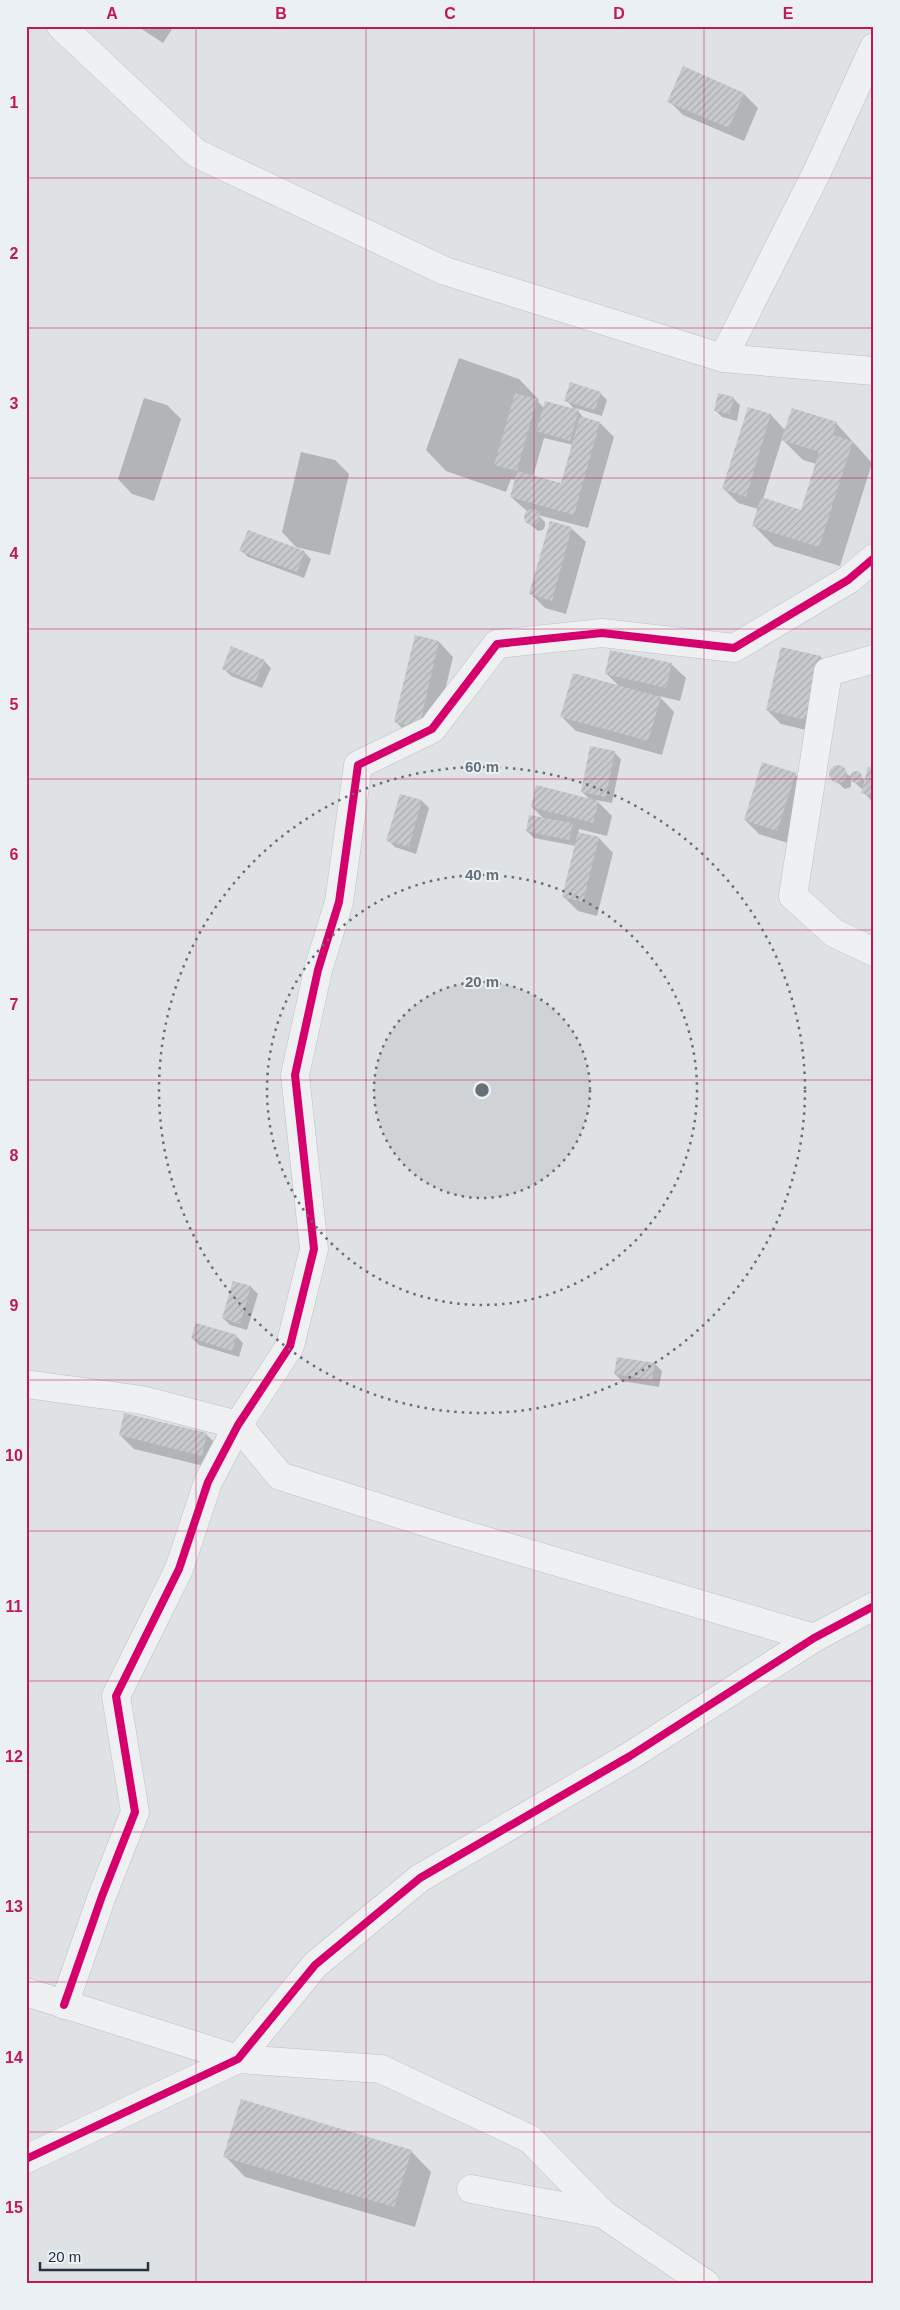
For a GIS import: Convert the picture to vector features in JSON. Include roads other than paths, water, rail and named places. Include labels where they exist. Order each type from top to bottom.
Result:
[{"type":"street","points":[[61,26],[196,153],[445,271],[723,358],[874,371]]},
{"type":"street","points":[[723,358],[818,170],[874,47]]},
{"type":"street","points":[[64,2005],[102,1896],[135,1812],[116,1696],[179,1569],[208,1482],[238,1425],[290,1346],[314,1249],[295,1076],[318,970],[340,902],[358,764],[432,729],[498,644],[602,634],[734,648],[848,580],[874,558]]},
{"type":"street","points":[[874,659],[828,672],[793,896],[834,932],[874,952]]},
{"type":"street","points":[[26,1384],[142,1400],[238,1425],[280,1476],[466,1535],[814,1638]]},
{"type":"street","points":[[26,2159],[238,2059],[315,1965],[420,1878],[630,1756],[814,1638],[874,1606]]},
{"type":"street","points":[[26,1992],[238,2059],[382,2069],[530,2139],[603,2214],[706,2284]]},
{"type":"street","points":[[471,2189],[603,2214]]}]
